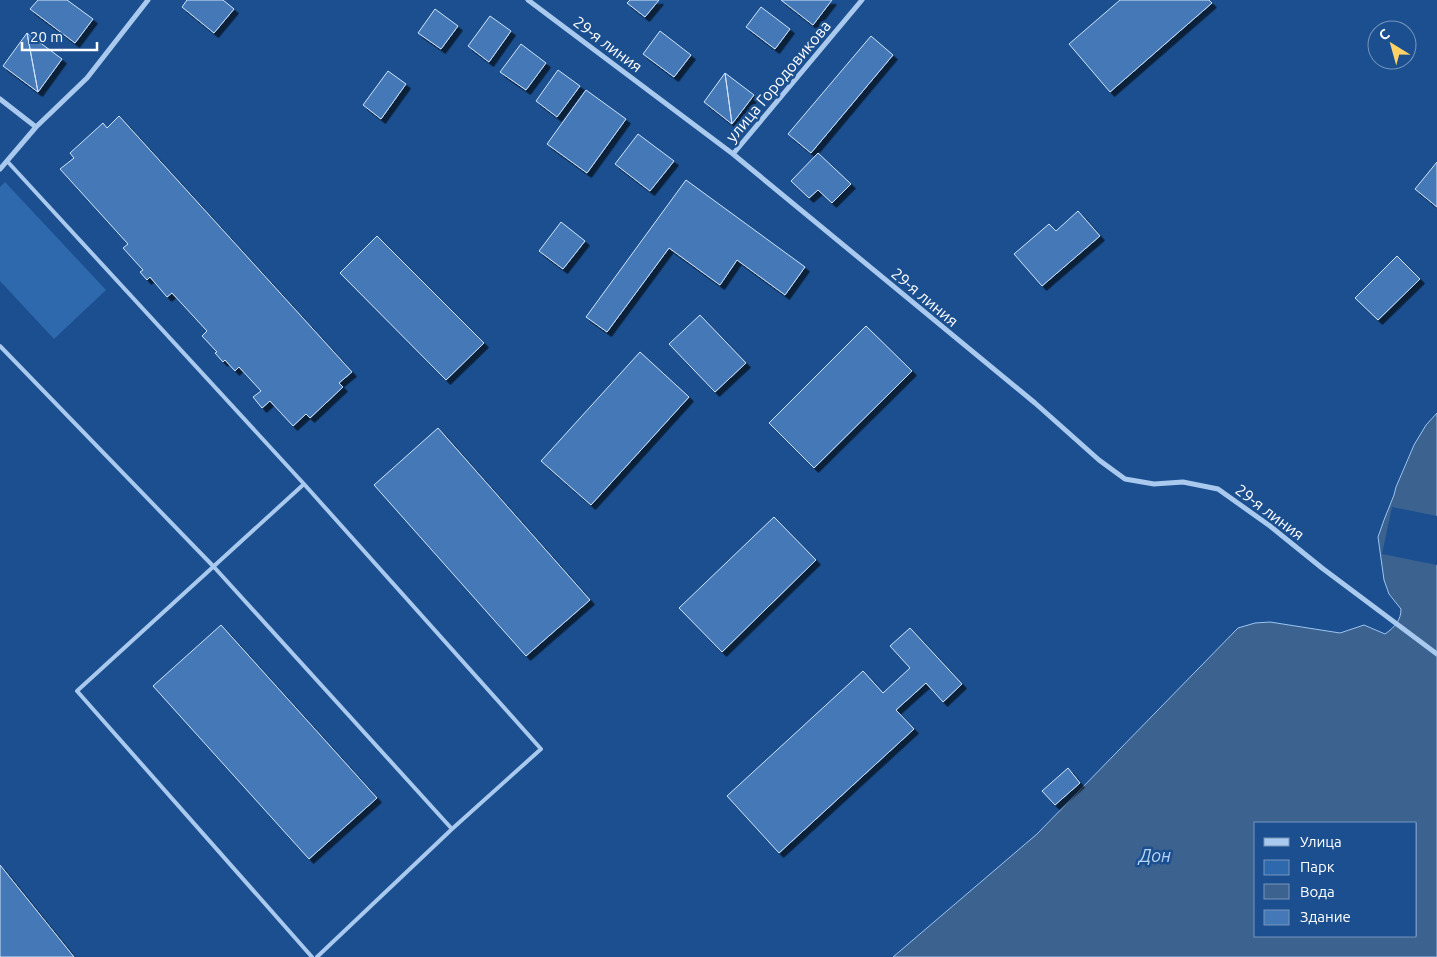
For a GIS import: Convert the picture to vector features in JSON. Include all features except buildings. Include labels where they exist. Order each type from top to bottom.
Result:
[{"type":"street","points":[[0,169],[36,127],[87,78],[148,0]]},
{"type":"street","name":"29-я линия","points":[[528,0],[733,154],[1034,404],[1098,460],[1125,479],[1154,484],[1183,482],[1218,489],[1270,526],[1322,568],[1437,654]]},
{"type":"street","name":"улица Городовикова","points":[[733,154],[862,0]]},
{"type":"street","points":[[0,99],[36,127]]},
{"type":"lane","points":[[7,161],[304,484],[540,748],[452,828],[317,957]]},
{"type":"lane","points":[[0,346],[214,567],[452,828]]},
{"type":"lane","points":[[304,484],[77,691],[312,957]]},
{"type":"green space","points":[[5,182],[106,290],[54,339],[0,281],[0,187]]},
{"type":"water","name":"Дон","points":[[1437,413],[1437,957],[893,957],[1037,834],[1238,628],[1255,623],[1270,622],[1340,633],[1364,625],[1385,634],[1392,629],[1399,620],[1401,609],[1389,594],[1384,580],[1378,537],[1414,445],[1426,425]]},
{"type":"pier","points":[[1392,507],[1437,516],[1437,565],[1382,554]]}]
